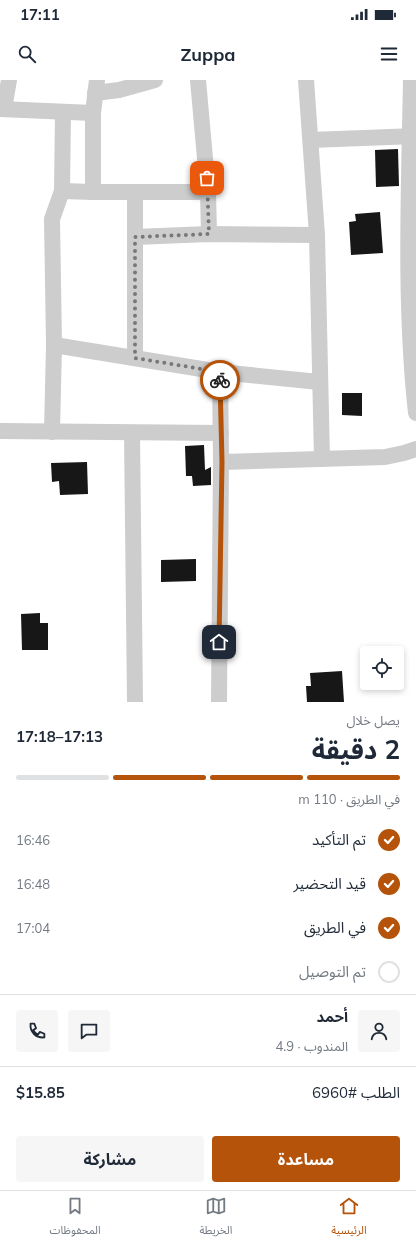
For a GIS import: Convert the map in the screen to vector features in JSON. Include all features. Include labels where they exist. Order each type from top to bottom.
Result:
[{"type":"street","points":[[9,80],[2,109],[93,113]]},
{"type":"street","points":[[93,192],[93,113],[96,86],[119,90],[155,80]]},
{"type":"street","points":[[198,80],[208,192],[209,234]]},
{"type":"street","points":[[306,80],[317,235],[319,382],[322,459]]},
{"type":"street","points":[[411,80],[413,137],[410,327],[416,413]]},
{"type":"street","points":[[52,432],[54,345],[52,219],[62,191],[63,112]]},
{"type":"street","points":[[311,140],[413,137]]},
{"type":"street","points":[[62,191],[208,192]]},
{"type":"street","points":[[135,358],[136,192]]},
{"type":"street","points":[[135,237],[209,234],[317,235]]},
{"type":"street","points":[[54,345],[220,372],[319,382]]},
{"type":"street","points":[[219,702],[222,462],[220,372]]},
{"type":"street","points":[[0,431],[221,433]]},
{"type":"street","points":[[132,432],[135,702]]},
{"type":"street","points":[[222,462],[385,457],[416,449]]},
{"type":"building","points":[[398,149],[399,186],[376,187],[375,150]]},
{"type":"building","points":[[380,212],[383,253],[351,255],[349,222],[356,221],[355,214]]},
{"type":"building","points":[[342,393],[362,393],[362,416],[342,415]]},
{"type":"building","points":[[204,445],[205,470],[211,467],[211,485],[193,486],[192,476],[186,476],[185,446]]},
{"type":"building","points":[[87,462],[88,494],[60,495],[59,481],[52,482],[51,463]]},
{"type":"building","points":[[196,559],[196,581],[161,582],[161,560]]},
{"type":"building","points":[[40,613],[40,623],[48,623],[48,650],[22,650],[21,614]]},
{"type":"building","points":[[342,671],[344,702],[307,702],[306,686],[311,686],[310,673]]},
{"type":"way so far","points":[[207,178],[209,234],[135,237],[135,358],[220,372],[220,380]]},
{"type":"route","points":[[219,642],[222,462],[220,380]]}]
